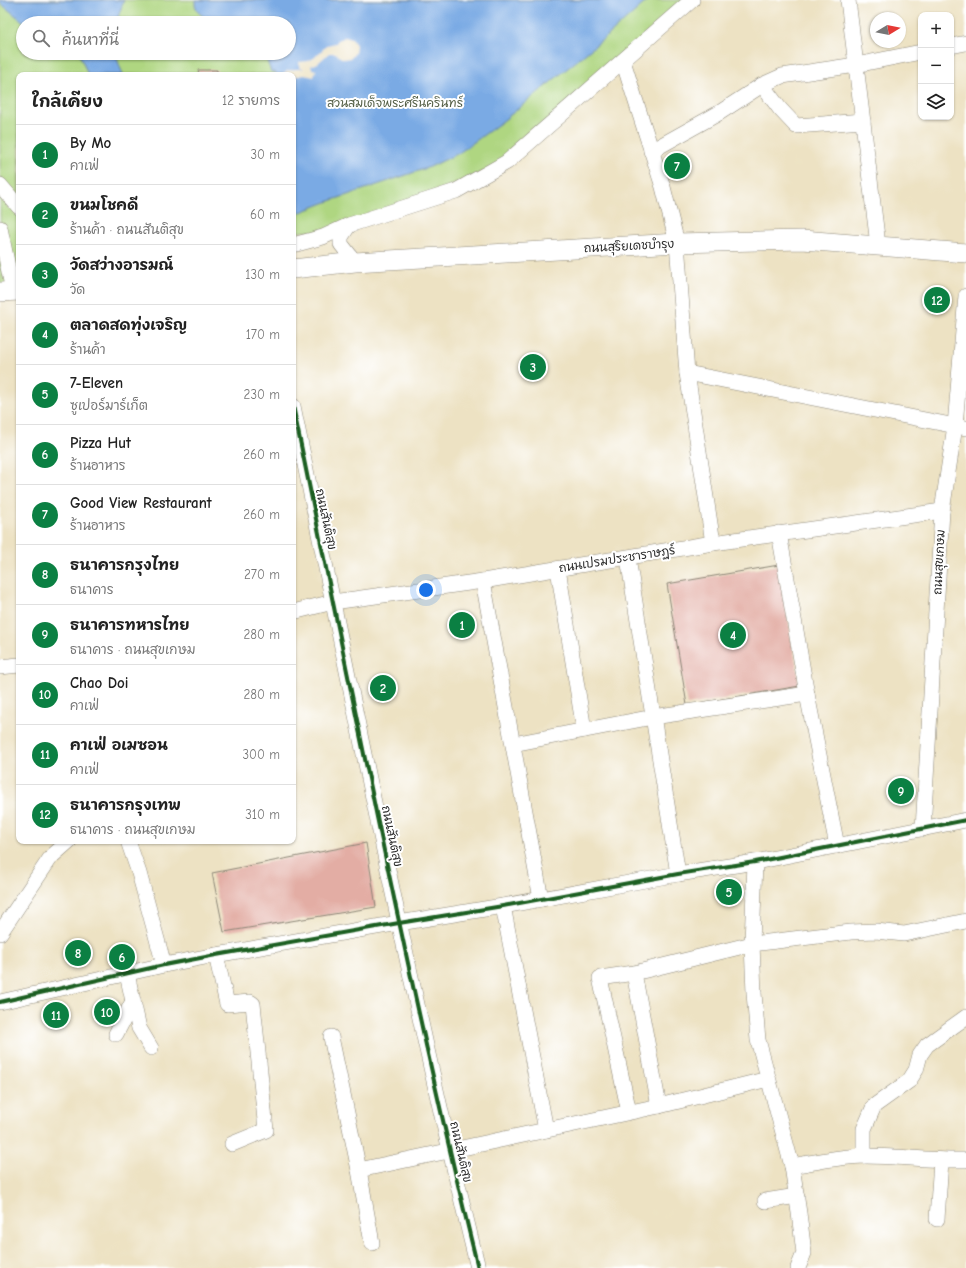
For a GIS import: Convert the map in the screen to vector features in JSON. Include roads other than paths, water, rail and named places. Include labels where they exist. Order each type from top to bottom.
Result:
[{"type":"main road","name":"ถนนสุริยเดชบำรุง","points":[[296,269],[355,262],[677,243],[802,240],[966,253]]},
{"type":"street","points":[[296,244],[323,237],[349,226],[456,191],[507,162],[692,0]]},
{"type":"street","points":[[848,0],[878,245]]},
{"type":"street","points":[[954,45],[966,43]]},
{"type":"street","points":[[651,151],[719,113],[762,85],[782,76],[856,65],[918,53]]},
{"type":"street","points":[[623,61],[663,187],[677,243],[687,373],[713,542]]},
{"type":"street","points":[[762,85],[780,109],[796,126],[863,121]]},
{"type":"street","points":[[0,185],[16,204]]},
{"type":"street","points":[[349,226],[341,237],[341,244],[355,262]]},
{"type":"street","points":[[0,228],[11,291]]},
{"type":"street","name":"ถนนสุขเกษม","points":[[923,829],[942,511],[960,427],[966,296]]},
{"type":"street","points":[[687,373],[960,427]]},
{"type":"street","name":"ถนนสันติสุข","points":[[296,421],[399,922],[450,1151],[478,1268]]},
{"type":"street","name":"ถนนเปรมประชาราษฏร์","points":[[296,611],[333,602],[483,581],[628,558],[713,542],[942,511]]},
{"type":"street","points":[[779,533],[837,846]]},
{"type":"street","points":[[628,558],[678,874]]},
{"type":"street","points":[[558,569],[584,730]]},
{"type":"street","points":[[483,581],[541,899]]},
{"type":"street","points":[[0,667],[16,665]]},
{"type":"street","points":[[513,744],[653,717],[808,694]]},
{"type":"street","points":[[0,1002],[164,965],[216,955],[399,922],[503,906],[678,874],[755,862],[966,820]]},
{"type":"street","points":[[0,933],[51,857],[66,844]]},
{"type":"street","points":[[129,844],[139,873],[164,965]]},
{"type":"street","points":[[755,862],[752,944],[758,1040],[792,1166],[804,1253],[798,1268]]},
{"type":"street","points":[[503,906],[546,1130]]},
{"type":"street","points":[[629,1112],[600,978],[634,973],[752,944],[851,932],[876,931],[904,934],[966,920]]},
{"type":"street","points":[[216,955],[227,1004],[250,1002],[253,1004],[266,1130],[232,1144]]},
{"type":"street","points":[[634,973],[658,1106]]},
{"type":"street","points":[[127,974],[140,1028],[151,1048]]},
{"type":"street","points":[[116,1034],[133,1001]]},
{"type":"street","points":[[864,1156],[864,1129],[874,1106],[909,1081],[916,1070],[920,1055],[927,1045],[966,1017]]},
{"type":"street","points":[[331,1037],[359,1170],[372,1243]]},
{"type":"street","points":[[359,1170],[658,1106],[768,1079]]},
{"type":"street","points":[[792,1166],[864,1156],[941,1161],[966,1160]]},
{"type":"street","points":[[937,1219],[941,1161]]},
{"type":"street","points":[[765,1201],[797,1196]]},
{"type":"water","points":[[0,0],[124,0],[118,16],[16,16],[0,3]]},
{"type":"water","name":"สวนสมเด็จพระศรีนครินทร์","points":[[195,0],[648,0],[612,32],[503,121],[459,153],[430,167],[296,214],[296,72],[271,72],[267,60],[296,60],[296,16],[203,16],[198,12],[195,5]]},
{"type":"water","points":[[82,60],[118,60],[122,72],[87,72]]},
{"type":"place","name":"Good View Restaurant","points":[[677,166]]},
{"type":"place","name":"ธนาคารกรุงเทพ","points":[[937,300]]},
{"type":"place","name":"วัดสว่างอารมณ์","points":[[533,367]]},
{"type":"place","name":"By Mo","points":[[462,625]]},
{"type":"place","name":"ตลาดสดทุ่งเจริญ","points":[[733,635]]},
{"type":"place","name":"ขนมโชคดี","points":[[383,688]]},
{"type":"place","name":"ธนาคารทหารไทย","points":[[901,791]]},
{"type":"place","name":"7-Eleven","points":[[729,892]]},
{"type":"place","name":"ธนาคารกรุงไทย","points":[[78,953]]},
{"type":"place","name":"Pizza Hut","points":[[122,957]]},
{"type":"place","name":"Chao Doi","points":[[107,1012]]},
{"type":"place","name":"คาเฟ่ อเมซอน","points":[[56,1015]]}]
